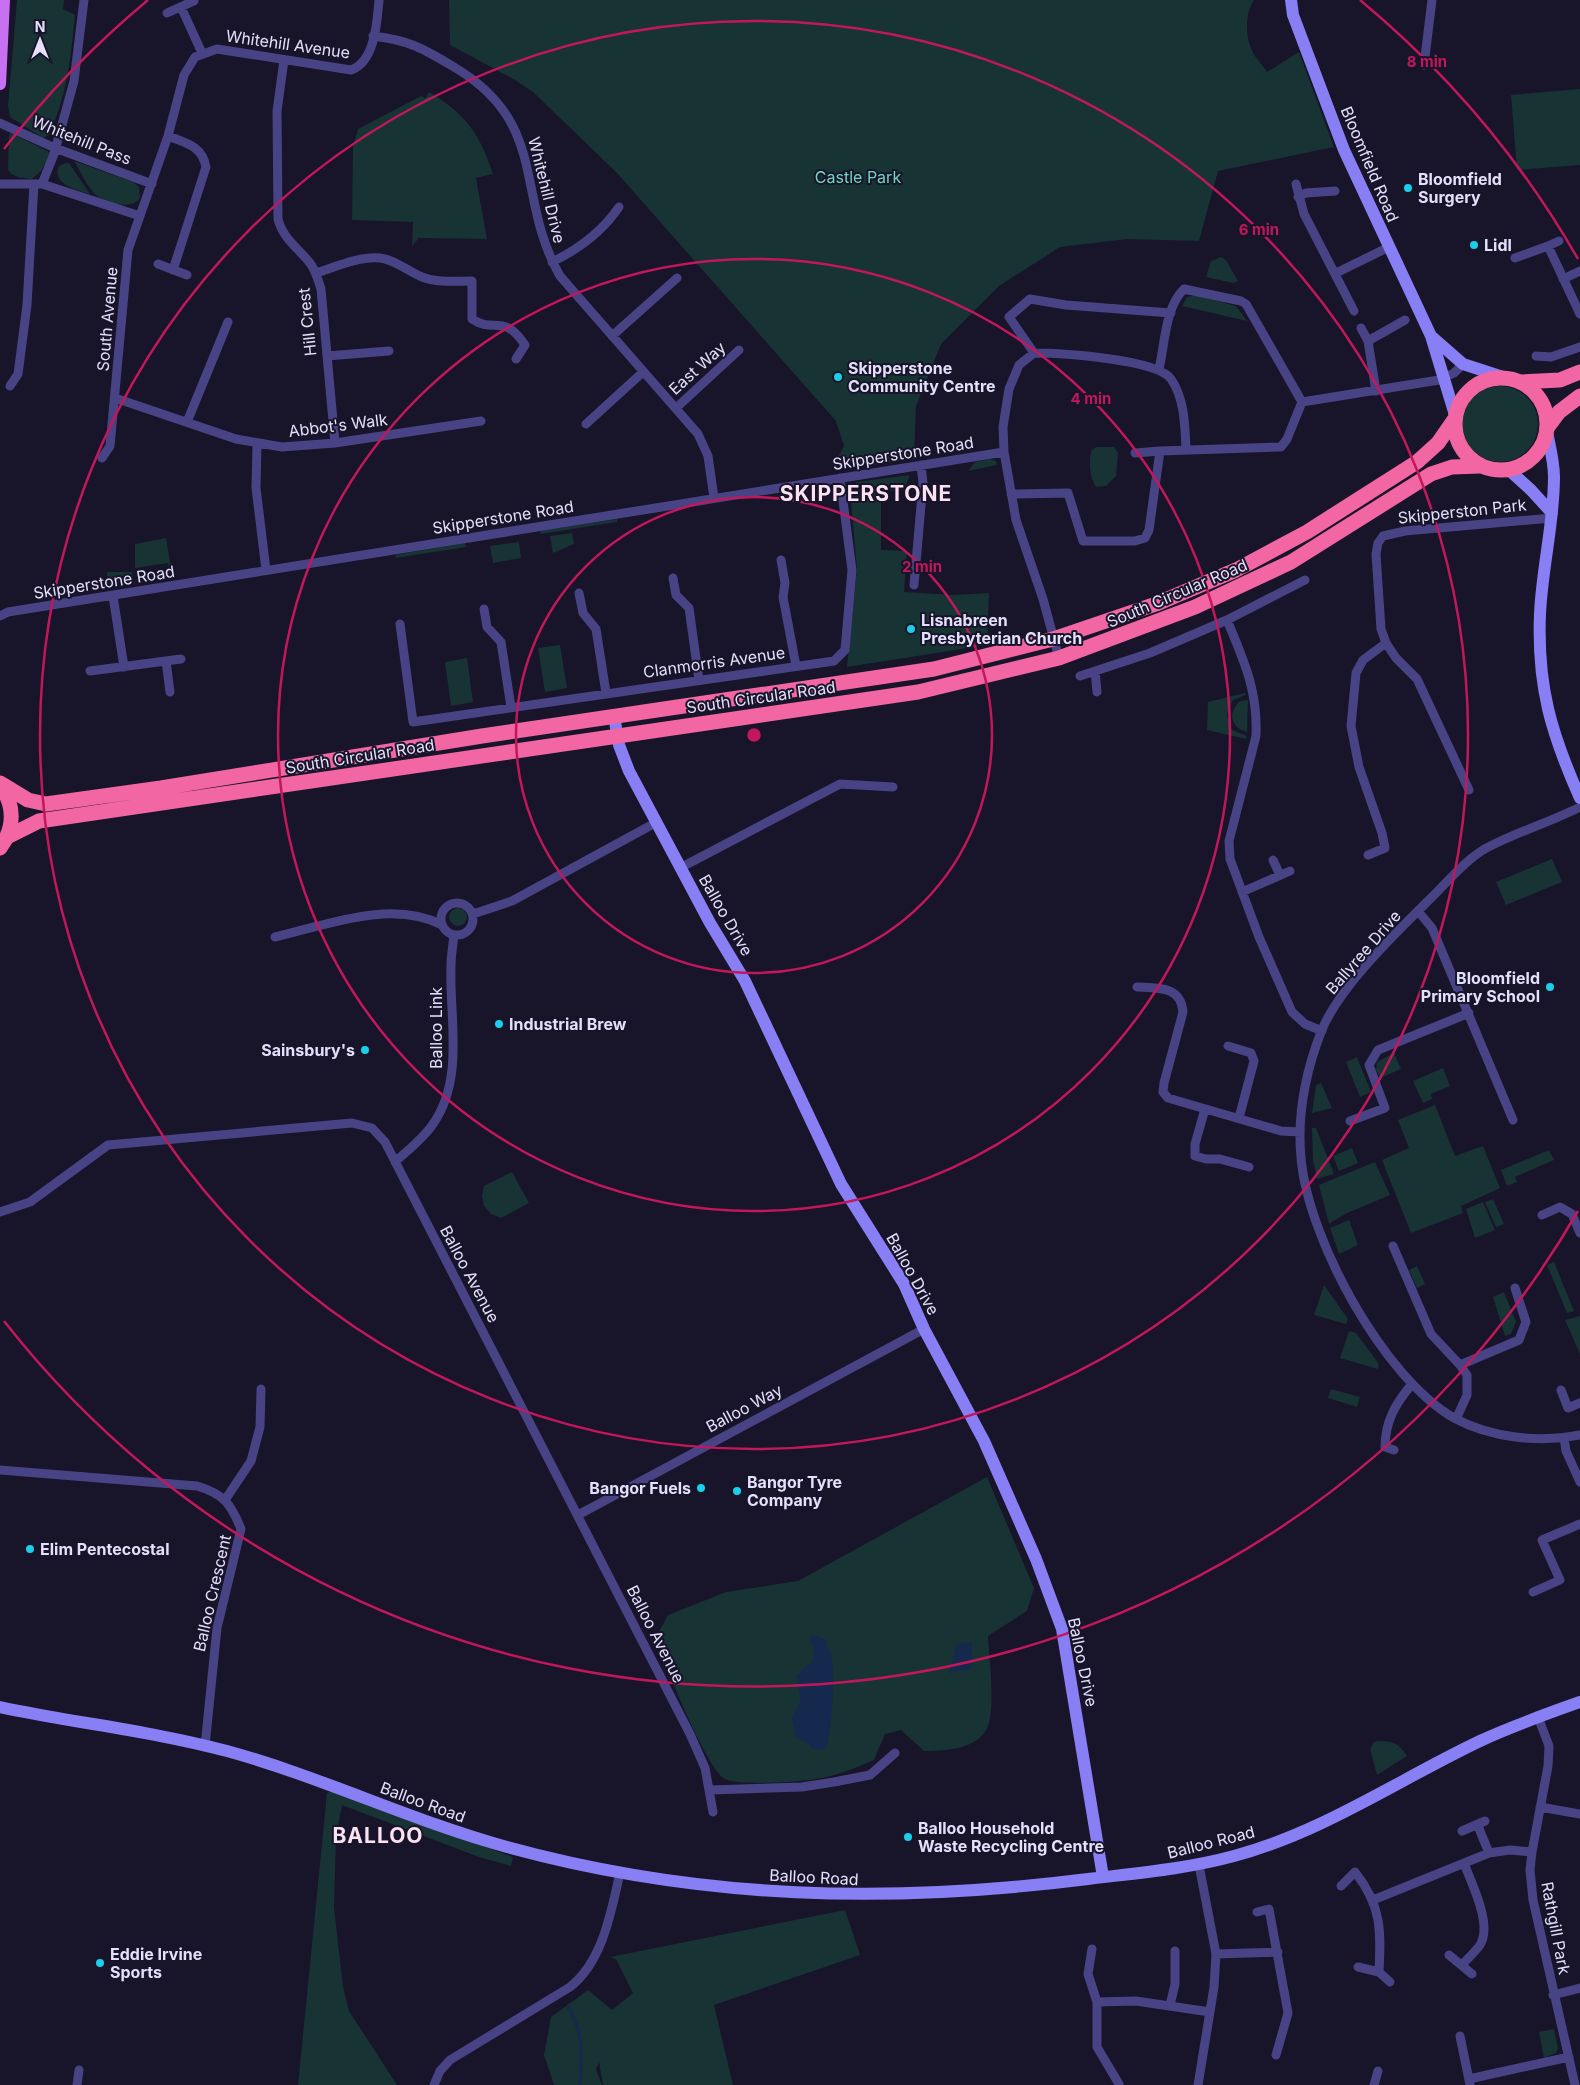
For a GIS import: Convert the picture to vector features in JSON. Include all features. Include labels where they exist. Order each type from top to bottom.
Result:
[{"type":"highway","points":[[1580,372],[1560,380],[1486,381],[1468,391],[1460,402],[1455,418],[1455,434],[1460,447],[1469,458],[1480,466],[1499,471],[1509,470],[1522,465],[1534,457],[1542,445],[1547,430],[1560,412],[1580,396]]},
{"type":"highway","points":[[1513,380],[1538,396],[1544,406],[1547,430]]},
{"type":"highway","name":"South Circular Road","points":[[4,842],[39,821],[615,726],[801,690],[934,669],[1053,639],[1156,604],[1236,570],[1307,532],[1417,462],[1438,443],[1455,418]]},
{"type":"highway","name":"South Circular Road","points":[[0,784],[28,800],[46,804],[161,788],[482,736],[615,726],[918,692],[1058,658],[1195,607],[1291,562],[1431,474],[1452,468],[1480,466]]},
{"type":"highway","points":[[0,784],[11,808],[12,823],[4,842]]},
{"type":"main road","points":[[0,84],[4,0]]},
{"type":"street","points":[[10,386],[18,374],[27,305],[38,184],[55,148],[74,81],[84,0]]},
{"type":"street","name":"Whitehill Avenue","points":[[152,184],[168,136],[184,75],[190,62],[202,53],[224,50],[351,70],[363,64],[368,56],[379,0]]},
{"type":"street","name":"Bloomfield Road","points":[[1291,0],[1293,15],[1344,150],[1431,336],[1455,418]]},
{"type":"street","points":[[1424,65],[1432,0]]},
{"type":"street","points":[[167,13],[194,1]]},
{"type":"street","points":[[181,7],[202,53]]},
{"type":"street","name":"Whitehill Drive","points":[[373,36],[416,45],[476,80],[501,105],[518,134],[529,172],[541,232],[552,262],[560,276],[676,408],[706,447],[714,498]]},
{"type":"street","name":"Hill Crest","points":[[284,60],[277,111],[278,219],[280,229],[292,246],[309,262],[316,273],[321,288],[335,443]]},
{"type":"street","name":"Whitehill Pass","points":[[0,124],[55,148],[152,184]]},
{"type":"street","points":[[168,136],[199,150],[206,167],[173,270]]},
{"type":"street","points":[[0,184],[38,184],[140,216]]},
{"type":"street","name":"South Avenue","points":[[102,458],[110,446],[128,250],[152,184]]},
{"type":"street","points":[[1296,184],[1304,214],[1354,311]]},
{"type":"street","points":[[1298,197],[1306,193],[1335,191]]},
{"type":"street","points":[[552,262],[580,247],[609,222],[619,207]]},
{"type":"street","points":[[1516,258],[1559,242]]},
{"type":"street","points":[[1548,246],[1580,314]]},
{"type":"street","points":[[1336,273],[1389,247]]},
{"type":"street","points":[[316,273],[354,261],[379,258],[395,262],[420,277],[432,280],[472,281],[472,319],[478,323],[507,326],[516,332],[525,345],[516,359]]},
{"type":"street","points":[[158,264],[187,275]]},
{"type":"street","points":[[1563,279],[1580,271]]},
{"type":"street","points":[[612,336],[677,278]]},
{"type":"street","points":[[1159,369],[1171,313],[1177,296],[1184,288],[1241,301],[1246,304],[1302,402]]},
{"type":"street","points":[[1034,353],[1009,317],[1030,299],[1066,305],[1171,313]]},
{"type":"street","points":[[1368,341],[1406,320]]},
{"type":"street","points":[[187,422],[228,322]]},
{"type":"street","points":[[1362,328],[1368,341],[1376,391]]},
{"type":"street","name":"Bloomfield Road","points":[[1431,336],[1463,364],[1513,380]]},
{"type":"street","points":[[1536,356],[1551,357],[1580,347]]},
{"type":"street","name":"East Way","points":[[676,408],[739,350]]},
{"type":"street","points":[[326,356],[389,352]]},
{"type":"street","points":[[1058,658],[1043,599],[1016,520],[1004,452],[1003,427],[1009,389],[1019,365],[1034,353],[1093,357],[1159,369],[1171,379],[1181,403],[1186,450]]},
{"type":"street","points":[[1302,402],[1376,391],[1443,378],[1454,373],[1463,364]]},
{"type":"street","points":[[586,424],[643,372]]},
{"type":"street","name":"Abbot's Walk","points":[[115,398],[236,439],[257,444],[299,447],[481,421]]},
{"type":"street","points":[[1135,452],[1275,449],[1281,447],[1287,439],[1302,402]]},
{"type":"street","points":[[1547,430],[1554,476],[1552,516],[1540,613],[1541,671],[1549,718],[1563,760],[1580,798]]},
{"type":"street","points":[[257,444],[256,488],[266,570]]},
{"type":"street","points":[[1011,494],[1068,493],[1083,540],[1136,541],[1145,538],[1149,530],[1160,451]]},
{"type":"street","name":"Skipperstone Road","points":[[3,612],[113,596],[1004,452]]},
{"type":"street","points":[[914,585],[923,483],[921,465]]},
{"type":"street","points":[[1509,470],[1552,516]]},
{"type":"street","name":"Clanmorris Avenue","points":[[400,624],[413,722],[834,661],[845,650],[852,570],[840,478]]},
{"type":"street","name":"Skipperston Park","points":[[1386,643],[1381,629],[1376,554],[1378,543],[1383,536],[1404,531],[1552,516]]},
{"type":"street","points":[[781,560],[785,583],[783,596],[796,666]]},
{"type":"street","points":[[673,578],[676,595],[689,608],[699,680]]},
{"type":"street","points":[[1080,676],[1150,653],[1227,620],[1306,580]]},
{"type":"street","points":[[579,593],[583,613],[596,629],[606,693]]},
{"type":"street","points":[[113,596],[124,667]]},
{"type":"street","points":[[484,609],[487,628],[501,642],[511,707]]},
{"type":"street","points":[[1227,620],[1250,673],[1256,715],[1256,736],[1229,840],[1230,859],[1259,937],[1292,1012],[1305,1024],[1322,1031]]},
{"type":"street","points":[[1368,855],[1385,848],[1359,767],[1351,726],[1356,673],[1363,660],[1386,643],[1396,658],[1418,679],[1469,790]]},
{"type":"street","points":[[90,671],[181,660]]},
{"type":"street","points":[[166,661],[170,692]]},
{"type":"street","points":[[1095,671],[1097,692]]},
{"type":"street","name":"Balloo Drive","points":[[615,726],[629,771],[680,868],[744,980],[841,1184],[904,1284],[924,1329],[984,1441],[1036,1559],[1062,1629],[1103,1877]]},
{"type":"street","points":[[680,868],[840,784],[893,786]]},
{"type":"street","name":"Ballyree Drive","points":[[1580,807],[1485,849],[1458,871],[1359,974],[1336,1004],[1322,1031],[1306,1082],[1300,1132],[1305,1180],[1320,1229],[1347,1294],[1371,1332],[1412,1384],[1436,1405],[1456,1418],[1498,1434],[1523,1438],[1564,1438],[1580,1435]]},
{"type":"street","points":[[473,914],[512,901],[657,822]]},
{"type":"street","points":[[1273,860],[1280,875]]},
{"type":"street","points":[[1242,892],[1290,871]]},
{"type":"street","points":[[275,937],[370,916],[411,914],[442,925],[449,933],[454,935],[469,930],[474,921],[473,914],[463,904],[452,903],[441,915],[442,925]]},
{"type":"street","points":[[1418,911],[1432,928],[1513,1120]]},
{"type":"street","name":"Balloo Link","points":[[395,1162],[420,1140],[433,1124],[442,1107],[452,1071],[450,965],[454,935]]},
{"type":"street","points":[[1137,987],[1159,988],[1175,993],[1182,1001],[1183,1012],[1163,1092],[1168,1098],[1282,1131],[1300,1132]]},
{"type":"street","points":[[1350,1121],[1385,1108],[1369,1065],[1378,1050],[1469,1013]]},
{"type":"street","points":[[1228,1046],[1251,1053],[1254,1061],[1239,1118]]},
{"type":"street","points":[[1205,1109],[1195,1144],[1195,1156],[1206,1159],[1220,1159],[1250,1167]]},
{"type":"street","name":"Balloo Avenue","points":[[0,1212],[30,1202],[108,1145],[352,1123],[372,1128],[385,1142],[690,1734],[705,1768],[713,1812]]},
{"type":"street","points":[[1542,1215],[1560,1207],[1572,1214],[1580,1233]]},
{"type":"street","points":[[1393,1246],[1431,1334],[1460,1365],[1467,1376],[1468,1388],[1456,1418]]},
{"type":"street","points":[[1460,1365],[1519,1340],[1526,1322],[1515,1288]]},
{"type":"street","name":"Balloo Way","points":[[578,1515],[924,1329]]},
{"type":"street","points":[[1394,1450],[1385,1447],[1385,1435],[1394,1406],[1412,1384]]},
{"type":"street","points":[[0,1470],[198,1486],[215,1491],[226,1500],[251,1461],[260,1427],[261,1389]]},
{"type":"street","points":[[1561,1390],[1568,1408],[1580,1403]]},
{"type":"street","points":[[1564,1438],[1566,1451],[1580,1482]]},
{"type":"street","name":"Balloo Crescent","points":[[205,1746],[217,1628],[241,1529],[226,1500]]},
{"type":"street","points":[[1533,1592],[1560,1580],[1542,1540],[1580,1524]]},
{"type":"street","name":"Balloo Road","points":[[0,1708],[125,1729],[205,1746],[328,1784],[465,1835],[571,1863],[620,1873],[741,1889],[864,1896],[957,1893],[1199,1865],[1240,1855],[1301,1833],[1366,1803],[1481,1741],[1580,1702]]},
{"type":"street","name":"Balloo Road","points":[[0,1715],[34,1715]]},
{"type":"street","name":"Rathgill Park","points":[[1538,1717],[1549,1746],[1530,1870],[1533,1900],[1553,1995],[1575,2085]]},
{"type":"street","points":[[710,1790],[802,1788],[834,1782],[870,1774],[895,1753]]},
{"type":"street","points":[[1540,1806],[1580,1814]]},
{"type":"street","points":[[1462,1831],[1482,1823],[1489,1853]]},
{"type":"street","points":[[1373,1900],[1489,1853],[1510,1850],[1532,1852]]},
{"type":"street","points":[[1462,1965],[1481,1943],[1484,1924],[1481,1907],[1464,1862]]},
{"type":"street","points":[[1198,2085],[1210,2012],[1216,1954],[1199,1865]]},
{"type":"street","points":[[1341,1886],[1355,1872],[1373,1900],[1381,1932],[1379,1972]]},
{"type":"street","points":[[434,2085],[440,2071],[450,2060],[570,1987],[587,1972],[603,1936],[620,1873]]},
{"type":"street","points":[[1257,1912],[1269,1909],[1288,2013],[1276,2055]]},
{"type":"street","points":[[1092,1949],[1088,1974],[1097,2002],[1097,2047],[1119,2084]]},
{"type":"street","points":[[1170,2005],[1175,1984],[1175,1952]]},
{"type":"street","points":[[1216,1954],[1278,1952]]},
{"type":"street","points":[[1449,1955],[1472,1974]]},
{"type":"street","points":[[1358,1967],[1379,1972],[1390,1982]]},
{"type":"street","points":[[1553,1995],[1580,1988]]},
{"type":"street","points":[[1097,2002],[1136,2000],[1210,2012]]},
{"type":"street","points":[[1460,2036],[1469,2082],[1568,2057]]},
{"type":"street","points":[[77,2085],[79,2070]]},
{"type":"street","points":[[1374,2085],[1378,2071]]},
{"type":"green space","points":[[17,0],[64,0],[63,9],[75,15],[70,61],[64,91],[49,135],[43,138],[10,117],[8,106]]},
{"type":"green space","name":"Castle Park","points":[[449,0],[1254,0],[1247,20],[1247,28],[1249,43],[1255,56],[1267,72],[1299,52],[1334,147],[1218,171],[1199,241],[1127,239],[1060,247],[999,286],[941,344],[916,406],[914,459],[837,470],[835,463],[844,446],[836,421],[617,173],[533,92],[515,80],[450,45]]},
{"type":"green space","points":[[1580,89],[1580,165],[1517,170],[1511,95]]},
{"type":"green space","points":[[429,92],[453,108],[462,117],[483,147],[493,174],[476,178],[487,239],[419,238],[412,246],[413,222],[352,220],[353,147],[358,129],[421,96],[426,98]]},
{"type":"green space","points":[[11,133],[51,153],[41,171],[32,179],[16,176],[8,170],[9,136]]},
{"type":"green space","points":[[74,161],[133,182],[139,187],[140,198],[136,202],[125,205],[112,203],[100,198],[90,188]]},
{"type":"green space","points":[[69,163],[90,194],[72,188],[62,182],[58,172],[59,166]]},
{"type":"green space","points":[[1221,257],[1226,260],[1238,281],[1233,283],[1206,277],[1211,261]]},
{"type":"green space","points":[[1195,295],[1236,306],[1247,321],[1182,306],[1187,297]]},
{"type":"green space","points":[[1500,386],[1515,389],[1527,397],[1535,409],[1538,424],[1535,439],[1527,451],[1515,459],[1500,462],[1485,459],[1473,451],[1465,439],[1462,424],[1465,409],[1473,397],[1485,389]]},
{"type":"green space","points":[[1096,447],[1114,447],[1118,453],[1116,476],[1106,486],[1096,487],[1091,474],[1091,451]]},
{"type":"green space","points":[[990,459],[996,461],[997,465],[968,471],[975,462]]},
{"type":"green space","points":[[910,475],[904,490],[881,491],[881,550],[907,551],[904,592],[953,595],[989,593],[987,645],[847,667],[857,569],[850,491],[856,482]]},
{"type":"green space","points":[[617,519],[617,522],[541,534],[540,531]]},
{"type":"green space","points":[[572,533],[574,544],[553,553],[550,536]]},
{"type":"green space","points":[[166,538],[172,573],[170,574],[168,563],[135,568],[135,544]]},
{"type":"green space","points":[[519,542],[521,558],[493,563],[490,546]]},
{"type":"green space","points":[[465,543],[466,547],[396,558],[395,555]]},
{"type":"green space","points":[[107,572],[132,572],[133,580],[107,585]]},
{"type":"green space","points":[[560,645],[567,688],[545,692],[538,648]]},
{"type":"green space","points":[[467,658],[473,702],[451,706],[445,662]]},
{"type":"green space","points":[[1245,693],[1246,695],[1233,700],[1227,715],[1232,730],[1247,736],[1246,739],[1207,730],[1208,702]]},
{"type":"green space","points":[[1248,700],[1247,732],[1234,724],[1232,715],[1233,710],[1240,701]]},
{"type":"green space","points":[[1552,859],[1562,882],[1506,905],[1496,882]]},
{"type":"green space","points":[[458,908],[464,911],[467,917],[464,923],[458,926],[452,923],[449,917],[452,911]]},
{"type":"green space","points":[[1394,1053],[1401,1069],[1380,1078],[1376,1070],[1377,1062]]},
{"type":"green space","points":[[1357,1057],[1371,1092],[1360,1097],[1346,1062]]},
{"type":"green space","points":[[1443,1068],[1450,1086],[1431,1094],[1432,1099],[1423,1103],[1413,1081]]},
{"type":"green space","points":[[1321,1083],[1332,1108],[1312,1113],[1316,1085]]},
{"type":"green space","points":[[1435,1105],[1455,1156],[1483,1146],[1500,1188],[1461,1206],[1463,1213],[1411,1233],[1382,1160],[1409,1148],[1398,1120]]},
{"type":"green space","points":[[1312,1128],[1316,1128],[1334,1174],[1317,1179],[1313,1160]]},
{"type":"green space","points":[[1352,1148],[1358,1163],[1339,1171],[1333,1156]]},
{"type":"green space","points":[[1549,1150],[1554,1160],[1515,1177],[1517,1182],[1507,1186],[1501,1170]]},
{"type":"green space","points":[[1375,1162],[1390,1195],[1345,1214],[1329,1224],[1319,1185]]},
{"type":"green space","points":[[512,1172],[529,1203],[501,1218],[491,1214],[484,1206],[482,1196],[484,1186]]},
{"type":"green space","points":[[1493,1199],[1504,1224],[1496,1227],[1485,1202]]},
{"type":"green space","points":[[1483,1202],[1495,1230],[1475,1238],[1466,1209]]},
{"type":"green space","points":[[1349,1220],[1358,1245],[1339,1254],[1330,1228]]},
{"type":"green space","points":[[1554,1262],[1574,1311],[1567,1313],[1547,1265]]},
{"type":"green space","points":[[1417,1266],[1425,1284],[1417,1288],[1409,1270]]},
{"type":"green space","points":[[1324,1285],[1348,1319],[1346,1324],[1314,1315]]},
{"type":"green space","points":[[1504,1292],[1516,1322],[1511,1334],[1505,1336],[1493,1297]]},
{"type":"green space","points":[[1580,1316],[1580,1354],[1565,1320]]},
{"type":"green space","points":[[1349,1331],[1356,1333],[1379,1364],[1378,1369],[1340,1358]]},
{"type":"green space","points":[[1331,1389],[1360,1397],[1357,1407],[1328,1398]]},
{"type":"green space","points":[[987,1477],[1034,1588],[1027,1611],[988,1636],[991,1671],[991,1713],[985,1732],[973,1743],[965,1746],[940,1751],[924,1751],[901,1730],[885,1734],[874,1760],[831,1776],[769,1783],[725,1779],[707,1756],[697,1737],[655,1639],[668,1615],[726,1592],[798,1581]]},
{"type":"green space","points":[[1374,1742],[1395,1744],[1407,1756],[1377,1775],[1370,1749]]},
{"type":"green space","points":[[333,1791],[513,1857],[511,1866],[479,1857],[342,1805],[336,1838],[334,1907],[343,1987],[349,2011],[397,2085],[298,2085],[327,1793]]},
{"type":"green space","points":[[845,1910],[860,1955],[714,2005],[733,2085],[603,2085],[599,2062],[596,2069],[602,2085],[554,2085],[544,2055],[551,2017],[588,1990],[612,2010],[633,1993],[616,1959],[610,1957]]},
{"type":"green space","points":[[1554,2029],[1558,2048],[1556,2053],[1544,2058],[1539,2032]]},
{"type":"water","points":[[816,1636],[826,1640],[832,1659],[833,1681],[832,1714],[827,1747],[819,1750],[810,1748],[810,1745],[796,1737],[792,1719],[801,1699],[796,1676],[813,1661],[814,1646],[809,1642],[811,1637]]},
{"type":"water","points":[[972,1643],[971,1669],[949,1673],[957,1644]]},
{"type":"waterway","points":[[568,2006],[577,2026],[581,2044],[580,2085]]},
{"type":"place","name":"Bloomfield Surgery","points":[[1408,188]]},
{"type":"place","name":"Lidl","points":[[1474,245]]},
{"type":"place","name":"Skipperstone Community Centre","points":[[838,377]]},
{"type":"place","name":"Lisnabreen Presbyterian Church","points":[[911,629]]},
{"type":"place","name":"Bloomfield Primary School","points":[[1550,987]]},
{"type":"place","name":"Industrial Brew","points":[[499,1024]]},
{"type":"place","name":"Sainsbury's","points":[[365,1050]]},
{"type":"place","name":"Bangor Fuels","points":[[701,1488]]},
{"type":"place","name":"Bangor Tyre Company","points":[[737,1491]]},
{"type":"place","name":"Elim Pentecostal","points":[[30,1549]]},
{"type":"place","name":"Balloo Household Waste Recycling Centre","points":[[908,1837]]},
{"type":"place","name":"Eddie Irvine Sports","points":[[100,1963]]},
{"type":"district","name":"SKIPPERSTONE","points":[[866,494]]},
{"type":"district","name":"BALLOO","points":[[378,1836]]}]
